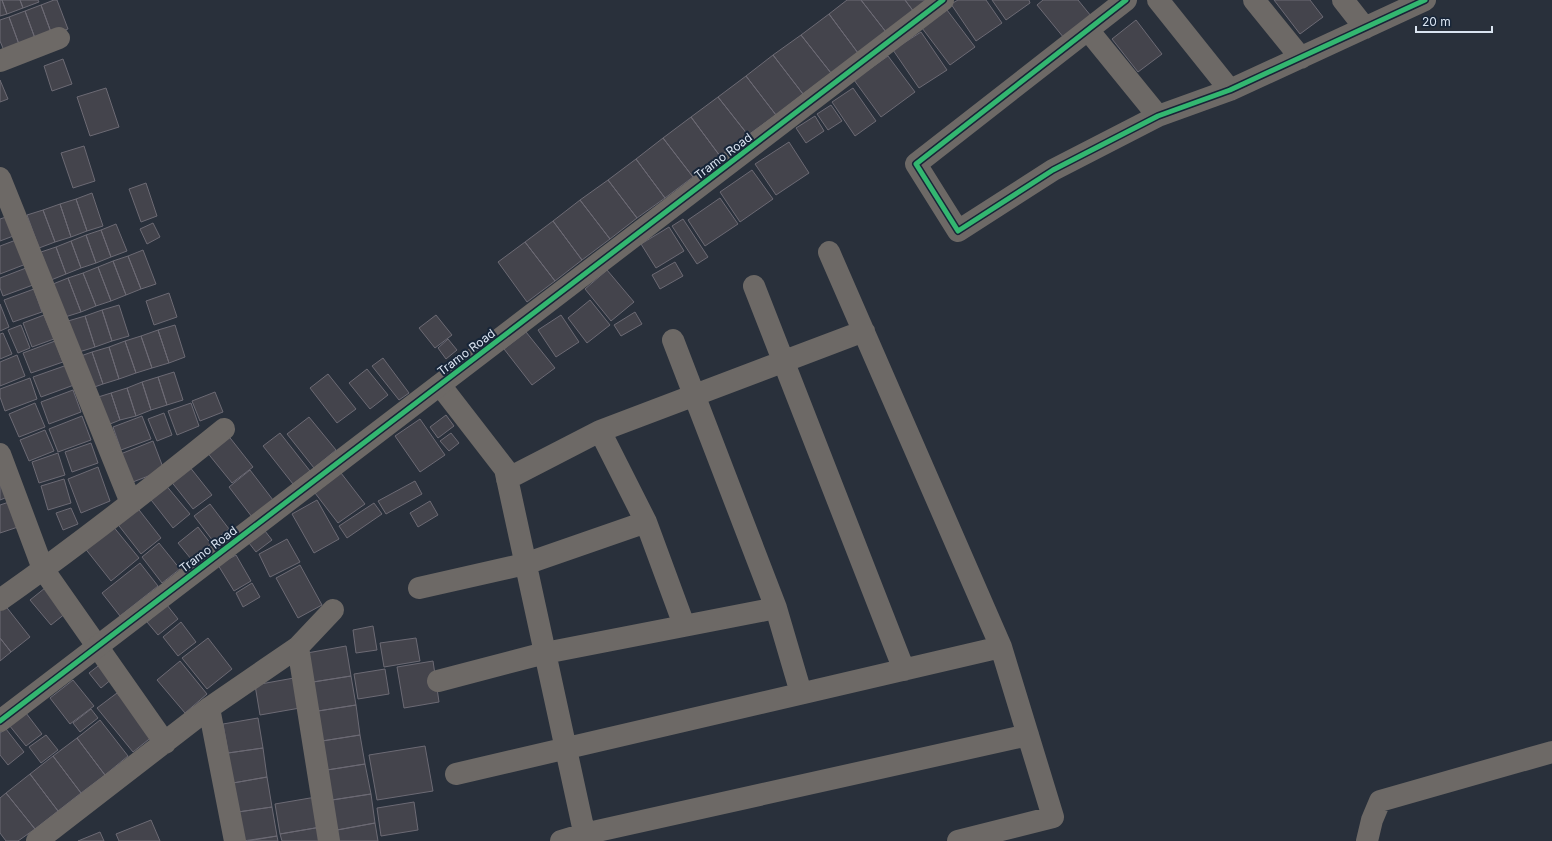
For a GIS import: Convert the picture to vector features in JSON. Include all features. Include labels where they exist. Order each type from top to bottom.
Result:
[{"type":"street","name":"Tramo Road","points":[[0,721],[943,0]]},
{"type":"street","points":[[1126,0],[916,164],[958,231],[1052,170],[1158,116],[1230,90],[1425,0]]},
{"type":"street","points":[[1158,0],[1230,90]]},
{"type":"street","points":[[1254,0],[1301,58]]},
{"type":"street","points":[[1343,0],[1365,28]]},
{"type":"street","points":[[1088,30],[1158,116]]},
{"type":"street","points":[[0,61],[59,38]]},
{"type":"street","points":[[0,178],[131,503]]},
{"type":"street","points":[[829,252],[1001,647],[1053,817],[958,841]]},
{"type":"street","points":[[754,286],[904,670]]},
{"type":"street","points":[[507,478],[600,431],[864,331]]},
{"type":"street","points":[[673,340],[776,608],[801,693]]},
{"type":"street","points":[[440,385],[505,468],[585,838]]},
{"type":"street","points":[[0,600],[131,503],[224,429]]},
{"type":"street","points":[[600,431],[646,522],[684,625]]},
{"type":"street","points":[[0,454],[43,569],[165,742]]},
{"type":"street","points":[[419,588],[525,564],[646,522]]},
{"type":"street","points":[[438,681],[545,653],[776,608]]},
{"type":"street","points":[[37,841],[209,708],[298,647],[333,610]]},
{"type":"street","points":[[298,647],[329,841]]},
{"type":"street","points":[[456,774],[1001,647]]},
{"type":"street","points":[[209,708],[235,841]]},
{"type":"street","points":[[561,841],[585,838],[1028,735]]},
{"type":"street","points":[[1367,841],[1372,820],[1380,801],[1552,752]]},
{"type":"building","points":[[0,0],[2,0],[7,14],[0,16]]},
{"type":"building","points":[[2,0],[20,0],[23,8],[7,14]]},
{"type":"building","points":[[20,0],[38,0],[39,2],[23,8]]},
{"type":"building","points":[[57,0],[68,29],[52,35],[41,5]]},
{"type":"building","points":[[847,0],[861,0],[886,32],[858,53],[829,14]]},
{"type":"building","points":[[861,0],[905,0],[914,12],[886,32]]},
{"type":"building","points":[[905,0],[929,0],[914,12]]},
{"type":"building","points":[[958,0],[986,0],[1002,23],[976,41],[951,4]]},
{"type":"building","points":[[992,0],[1029,0],[1030,3],[1006,20]]},
{"type":"building","points":[[1043,0],[1078,0],[1091,16],[1064,38],[1037,5]]},
{"type":"building","points":[[1274,0],[1310,0],[1323,17],[1300,34]]},
{"type":"building","points":[[41,5],[52,35],[36,41],[25,11]]},
{"type":"building","points":[[947,10],[975,47],[950,65],[922,28]]},
{"type":"building","points":[[25,11],[36,41],[20,47],[9,17]]},
{"type":"building","points":[[829,14],[858,53],[831,73],[801,35]]},
{"type":"building","points":[[9,17],[20,47],[5,53],[0,41],[0,20]]},
{"type":"building","points":[[1136,20],[1162,54],[1138,72],[1112,39]]},
{"type":"building","points":[[921,32],[947,70],[919,88],[893,50]]},
{"type":"building","points":[[801,35],[831,73],[803,94],[773,55]]},
{"type":"building","points":[[773,55],[803,94],[776,115],[746,76]]},
{"type":"building","points":[[888,56],[915,92],[881,117],[854,80]]},
{"type":"building","points":[[63,59],[72,84],[52,91],[44,66]]},
{"type":"building","points":[[746,76],[776,115],[748,135],[718,97]]},
{"type":"building","points":[[0,80],[8,99],[0,102]]},
{"type":"building","points":[[106,88],[119,127],[90,136],[77,97]]},
{"type":"building","points":[[853,88],[876,121],[855,136],[832,102]]},
{"type":"building","points":[[718,97],[748,135],[720,156],[691,117]]},
{"type":"building","points":[[831,105],[842,121],[828,130],[817,114]]},
{"type":"building","points":[[815,116],[824,131],[806,143],[796,128]]},
{"type":"building","points":[[691,117],[720,156],[693,177],[663,138]]},
{"type":"building","points":[[663,138],[693,177],[665,198],[636,159]]},
{"type":"building","points":[[789,142],[809,173],[776,195],[755,164]]},
{"type":"building","points":[[84,146],[95,181],[73,188],[61,153]]},
{"type":"building","points":[[636,159],[665,198],[637,218],[608,180]]},
{"type":"building","points":[[752,170],[773,199],[740,222],[720,192]]},
{"type":"building","points":[[608,180],[637,218],[610,239],[580,200]]},
{"type":"building","points":[[146,183],[157,216],[141,222],[129,189]]},
{"type":"building","points":[[92,193],[103,226],[87,231],[76,199]]},
{"type":"building","points":[[720,198],[738,224],[705,246],[688,220]]},
{"type":"building","points":[[76,199],[87,231],[71,237],[60,204]]},
{"type":"building","points":[[580,200],[610,239],[582,260],[553,221]]},
{"type":"building","points":[[60,204],[71,237],[55,242],[43,210]]},
{"type":"building","points":[[43,210],[55,242],[39,248],[27,215]]},
{"type":"building","points":[[9,216],[16,235],[0,241],[0,219]]},
{"type":"building","points":[[683,219],[708,257],[697,264],[672,226]]},
{"type":"building","points":[[553,221],[582,260],[555,281],[525,242]]},
{"type":"building","points":[[153,223],[160,237],[147,244],[140,229]]},
{"type":"building","points":[[116,224],[127,251],[111,257],[101,230]]},
{"type":"building","points":[[669,227],[684,251],[656,268],[641,244]]},
{"type":"building","points":[[101,230],[111,257],[96,263],[86,235]]},
{"type":"building","points":[[86,235],[96,263],[81,268],[71,241]]},
{"type":"building","points":[[16,240],[26,264],[0,274],[0,246]]},
{"type":"building","points":[[71,241],[81,268],[66,274],[56,247]]},
{"type":"building","points":[[525,242],[555,281],[527,302],[498,262]]},
{"type":"building","points":[[56,247],[66,274],[51,280],[41,252]]},
{"type":"building","points":[[143,250],[156,284],[141,289],[128,256]]},
{"type":"building","points":[[128,256],[141,289],[126,295],[113,261]]},
{"type":"building","points":[[113,261],[126,295],[111,301],[98,267]]},
{"type":"building","points":[[675,262],[683,276],[660,289],[652,275]]},
{"type":"building","points":[[98,267],[111,301],[96,306],[83,273]]},
{"type":"building","points":[[26,268],[33,285],[3,296],[0,288],[0,278]]},
{"type":"building","points":[[607,270],[634,302],[611,321],[585,289]]},
{"type":"building","points":[[83,273],[96,306],[81,312],[68,278]]},
{"type":"building","points":[[68,278],[81,312],[65,317],[53,284]]},
{"type":"building","points":[[34,289],[42,312],[13,322],[4,300]]},
{"type":"building","points":[[169,293],[177,317],[154,325],[146,301]]},
{"type":"building","points":[[590,300],[610,325],[587,343],[568,318]]},
{"type":"building","points":[[0,304],[9,327],[0,331]]},
{"type":"building","points":[[119,305],[129,336],[112,341],[102,310]]},
{"type":"building","points":[[102,310],[112,341],[95,347],[85,316]]},
{"type":"building","points":[[635,312],[642,324],[621,336],[614,325]]},
{"type":"building","points":[[44,315],[54,339],[32,347],[23,323]]},
{"type":"building","points":[[436,315],[452,335],[435,348],[419,328]]},
{"type":"building","points":[[561,315],[579,342],[556,357],[538,330]]},
{"type":"building","points":[[85,316],[95,347],[79,352],[68,321]]},
{"type":"building","points":[[21,325],[30,348],[18,353],[8,330]]},
{"type":"building","points":[[175,325],[185,357],[169,363],[158,330]]},
{"type":"building","points":[[158,330],[169,363],[152,368],[141,336]]},
{"type":"building","points":[[526,332],[555,368],[532,385],[504,349]]},
{"type":"building","points":[[3,333],[12,354],[0,359],[0,334]]},
{"type":"building","points":[[141,336],[152,368],[136,373],[125,341]]},
{"type":"building","points":[[448,339],[457,350],[446,359],[438,348]]},
{"type":"building","points":[[55,341],[63,362],[31,373],[23,353]]},
{"type":"building","points":[[125,341],[136,373],[119,379],[109,347]]},
{"type":"building","points":[[109,347],[119,379],[103,384],[92,352]]},
{"type":"building","points":[[92,352],[103,384],[86,390],[75,358]]},
{"type":"building","points":[[17,355],[25,376],[0,386],[0,362]]},
{"type":"building","points":[[383,358],[409,393],[399,400],[372,366]]},
{"type":"building","points":[[67,365],[74,385],[41,397],[33,377]]},
{"type":"building","points":[[367,369],[388,395],[370,409],[349,383]]},
{"type":"building","points":[[174,372],[183,400],[167,405],[158,377]]},
{"type":"building","points":[[328,374],[356,409],[337,423],[310,388]]},
{"type":"building","points":[[158,377],[167,405],[151,410],[142,382]]},
{"type":"building","points":[[30,378],[37,399],[5,411],[0,397],[0,389]]},
{"type":"building","points":[[142,382],[151,410],[136,416],[127,388]]},
{"type":"building","points":[[127,388],[136,416],[120,420],[111,393]]},
{"type":"building","points":[[73,390],[81,412],[49,424],[41,402]]},
{"type":"building","points":[[215,392],[223,412],[200,421],[192,401]]},
{"type":"building","points":[[111,393],[120,420],[105,426],[95,398]]},
{"type":"building","points":[[35,403],[45,427],[19,437],[9,414]]},
{"type":"building","points":[[191,403],[199,426],[177,435],[168,411]]},
{"type":"building","points":[[164,413],[172,435],[157,441],[148,419]]},
{"type":"building","points":[[446,415],[454,426],[438,438],[430,427]]},
{"type":"building","points":[[82,416],[91,440],[58,452],[49,429]]},
{"type":"building","points":[[142,416],[151,439],[121,450],[113,427]]},
{"type":"building","points":[[309,417],[336,450],[314,468],[287,434]]},
{"type":"building","points":[[420,419],[445,455],[420,472],[395,436]]},
{"type":"building","points":[[45,430],[54,451],[29,461],[20,440]]},
{"type":"building","points":[[280,433],[310,471],[293,484],[263,446]]},
{"type":"building","points":[[451,433],[459,443],[449,451],[440,441]]},
{"type":"building","points":[[227,434],[253,467],[232,483],[206,451]]},
{"type":"building","points":[[153,441],[164,470],[125,485],[113,457]]},
{"type":"building","points":[[91,443],[98,463],[72,472],[65,452]]},
{"type":"building","points":[[58,453],[65,475],[39,483],[32,462]]},
{"type":"building","points":[[189,466],[212,495],[193,509],[170,480]]},
{"type":"building","points":[[98,467],[110,501],[81,513],[68,479]]},
{"type":"building","points":[[250,470],[273,500],[252,517],[229,487]]},
{"type":"building","points":[[0,472],[10,496],[0,500]]},
{"type":"building","points":[[341,473],[365,504],[338,523],[315,493]]},
{"type":"building","points":[[64,479],[71,503],[48,510],[41,486]]},
{"type":"building","points":[[415,481],[422,494],[386,514],[378,501]]},
{"type":"building","points":[[164,483],[190,514],[173,528],[148,496]]},
{"type":"building","points":[[317,500],[339,539],[314,553],[292,514]]},
{"type":"building","points":[[12,501],[21,526],[0,533],[0,505]]},
{"type":"building","points":[[430,501],[438,515],[418,527],[410,513]]},
{"type":"building","points":[[374,503],[382,514],[347,538],[339,526]]},
{"type":"building","points":[[210,504],[229,529],[213,541],[194,516]]},
{"type":"building","points":[[136,506],[161,538],[141,554],[116,522]]},
{"type":"building","points":[[71,508],[78,524],[63,530],[56,513]]},
{"type":"building","points":[[112,525],[139,558],[111,581],[84,547]]},
{"type":"building","points":[[198,527],[211,544],[191,559],[178,543]]},
{"type":"building","points":[[265,531],[272,540],[256,552],[249,543]]},
{"type":"building","points":[[287,539],[300,562],[270,577],[259,554]]},
{"type":"building","points":[[159,543],[180,569],[162,583],[142,557]]},
{"type":"building","points":[[236,555],[251,581],[234,591],[218,565]]},
{"type":"building","points":[[140,563],[158,586],[120,616],[102,593]]},
{"type":"building","points":[[300,565],[322,605],[298,618],[276,578]]},
{"type":"building","points":[[252,583],[260,597],[243,607],[236,593]]},
{"type":"building","points":[[45,588],[66,613],[51,625],[30,600]]},
{"type":"building","points":[[4,604],[30,637],[11,652],[0,638],[0,607]]},
{"type":"building","points":[[167,605],[178,619],[158,635],[147,622]]},
{"type":"building","points":[[181,622],[196,642],[178,656],[163,637]]},
{"type":"building","points":[[373,626],[377,650],[356,653],[353,630]]},
{"type":"building","points":[[0,638],[11,652],[0,661]]},
{"type":"building","points":[[208,638],[232,669],[207,689],[182,658]]},
{"type":"building","points":[[416,638],[420,661],[384,667],[380,643]]},
{"type":"building","points":[[346,646],[351,676],[313,682],[307,653]]},
{"type":"building","points":[[180,661],[207,694],[185,713],[157,680]]},
{"type":"building","points":[[433,661],[439,702],[404,708],[397,667]]},
{"type":"building","points":[[102,663],[113,678],[101,688],[89,673]]},
{"type":"building","points":[[385,669],[389,694],[358,699],[354,674]]},
{"type":"building","points":[[351,676],[356,705],[318,711],[313,682]]},
{"type":"building","points":[[294,678],[300,708],[260,715],[255,685]]},
{"type":"building","points":[[73,680],[94,706],[70,724],[50,698]]},
{"type":"building","points":[[117,693],[153,736],[133,752],[97,708]]},
{"type":"building","points":[[356,705],[360,735],[322,741],[318,711]]},
{"type":"building","points":[[91,709],[98,718],[80,732],[73,723]]},
{"type":"building","points":[[26,713],[42,734],[26,746],[9,725]]},
{"type":"building","points":[[258,718],[263,748],[228,753],[223,724]]},
{"type":"building","points":[[100,720],[128,756],[105,775],[77,738]]},
{"type":"building","points":[[6,729],[24,752],[8,765],[0,755],[0,733]]},
{"type":"building","points":[[46,735],[58,750],[41,763],[29,747]]},
{"type":"building","points":[[360,735],[365,764],[327,770],[322,741]]},
{"type":"building","points":[[77,738],[105,775],[81,793],[53,756]]},
{"type":"building","points":[[425,746],[433,791],[377,800],[369,755]]},
{"type":"building","points":[[263,748],[267,777],[233,783],[228,753]]},
{"type":"building","points":[[53,756],[81,793],[58,811],[30,774]]},
{"type":"building","points":[[365,764],[371,794],[332,800],[327,770]]},
{"type":"building","points":[[30,774],[58,811],[35,829],[6,793]]},
{"type":"building","points":[[267,777],[272,807],[238,812],[233,783]]},
{"type":"building","points":[[6,793],[35,829],[18,841],[6,841],[0,833],[0,798]]},
{"type":"building","points":[[371,794],[375,823],[337,830],[332,800]]},
{"type":"building","points":[[316,797],[321,827],[280,834],[275,804]]},
{"type":"building","points":[[414,802],[418,830],[381,836],[377,808]]},
{"type":"building","points":[[272,807],[277,836],[243,841],[238,812]]},
{"type":"building","points":[[151,820],[160,841],[119,841],[116,834]]},
{"type":"building","points":[[375,823],[378,841],[339,841],[337,830]]},
{"type":"building","points":[[321,827],[323,841],[282,841],[280,834]]},
{"type":"building","points":[[100,832],[104,841],[78,841]]},
{"type":"building","points":[[277,836],[278,841],[248,841]]},
{"type":"cycle path","points":[[0,721],[943,0]]},
{"type":"cycle path","points":[[1126,0],[916,164],[958,231],[1053,170],[1158,116],[1230,90],[1425,0]]}]
